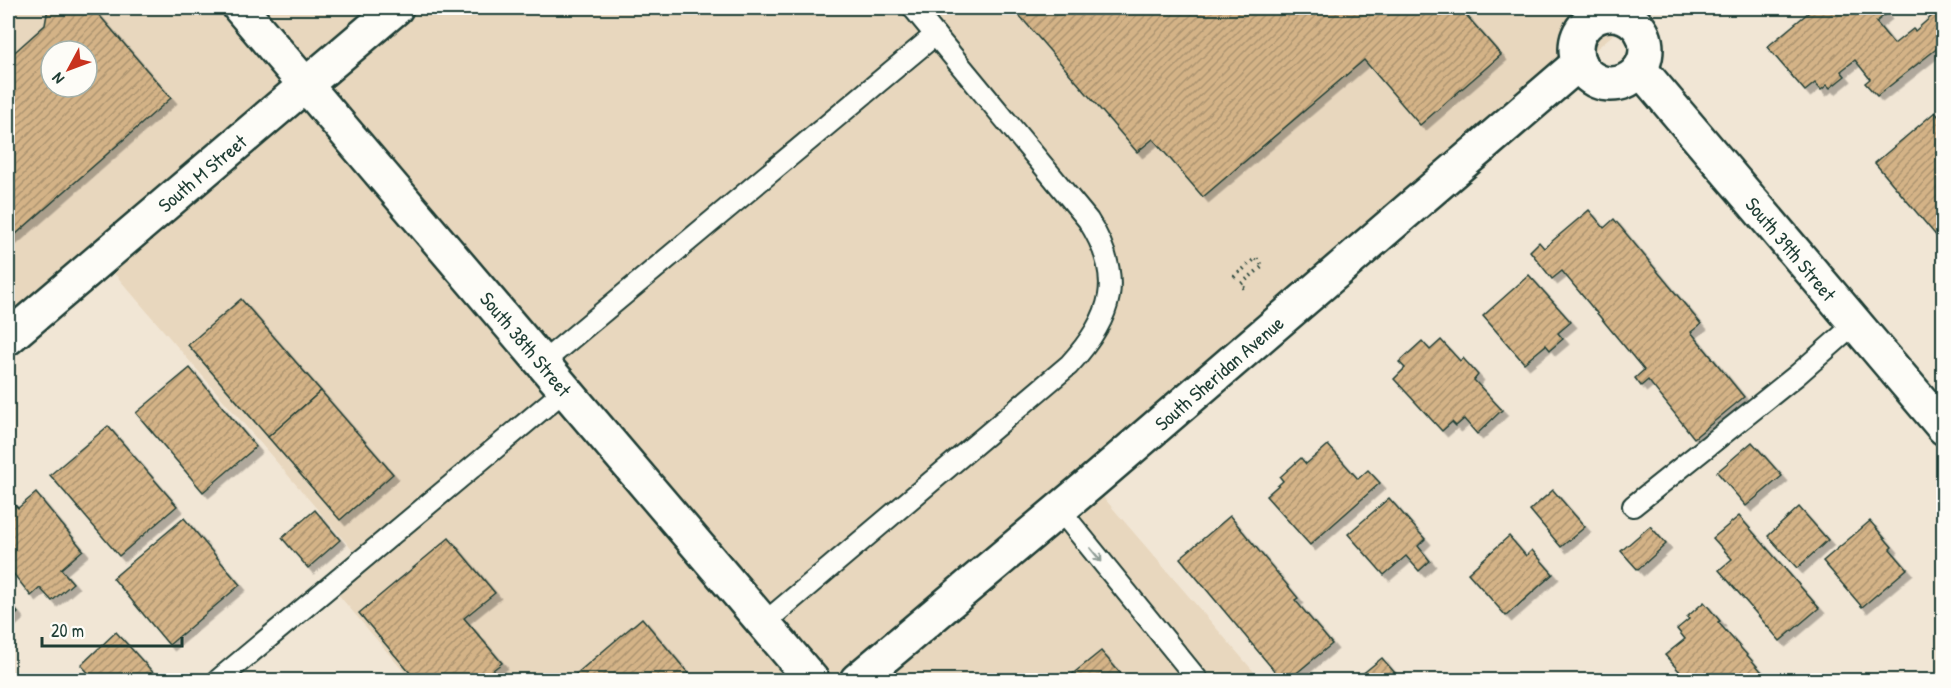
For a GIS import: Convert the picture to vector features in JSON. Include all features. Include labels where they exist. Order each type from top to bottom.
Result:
[{"type":"street","name":"South 38th Street","points":[[240,8],[812,681]]},
{"type":"street","name":"South M Street","points":[[8,338],[396,8]]},
{"type":"street","points":[[1591,13],[1618,15],[1636,13],[1646,48],[1645,59],[1640,69],[1623,82],[1613,84],[1593,79],[1584,72],[1579,63],[1577,42],[1591,13]]},
{"type":"street","name":"South Sheridan Avenue","points":[[857,681],[1060,510],[1579,63]]},
{"type":"street","name":"South 39th Street","points":[[1640,69],[1944,428]]},
{"type":"lane","points":[[763,624],[1069,365],[1101,323],[1107,308],[1110,294],[1109,279],[1106,257],[1099,238],[1081,211],[913,8]]},
{"type":"lane","points":[[542,363],[935,35]]},
{"type":"lane","points":[[1634,506],[1797,375],[1855,324]]},
{"type":"lane","points":[[218,681],[565,390]]},
{"type":"lane","points":[[1060,510],[1198,681]]},
{"type":"path","points":[[1234,277],[1256,258],[1263,266],[1241,284],[1245,288]]},
{"type":"shaded area","points":[[8,8],[1644,8],[1091,483],[1261,680],[411,680],[331,586],[361,560],[101,258],[8,338]]},
{"type":"building","points":[[48,8],[93,8],[171,98],[8,241],[8,58],[45,25]]},
{"type":"building","points":[[1013,8],[1460,8],[1501,55],[1420,125],[1364,60],[1203,197],[1153,139],[1137,152]]},
{"type":"building","points":[[1814,8],[1881,8],[1886,14],[1876,22],[1894,44],[1913,29],[1915,31],[1941,8],[1944,11],[1944,43],[1877,96],[1865,83],[1870,79],[1855,60],[1841,71],[1845,76],[1830,88],[1827,85],[1821,90],[1815,83],[1805,91],[1767,47]]},
{"type":"building","points":[[1935,112],[1944,123],[1944,245],[1875,163]]},
{"type":"building","points":[[1589,210],[1604,228],[1614,219],[1701,324],[1691,332],[1744,397],[1694,438],[1648,380],[1641,386],[1635,378],[1644,370],[1562,271],[1552,279],[1530,251],[1539,242],[1544,248]]},
{"type":"building","points":[[1529,275],[1571,322],[1558,333],[1563,339],[1550,350],[1546,345],[1524,363],[1483,316]]},
{"type":"building","points":[[241,299],[321,391],[268,437],[188,345]]},
{"type":"building","points":[[1441,340],[1460,361],[1463,358],[1478,375],[1474,380],[1502,410],[1477,434],[1464,419],[1456,426],[1452,422],[1442,431],[1394,379],[1405,368],[1399,362],[1422,341],[1430,350]]},
{"type":"building","points":[[190,368],[256,447],[203,492],[136,413]]},
{"type":"building","points":[[321,391],[393,474],[340,520],[268,437]]},
{"type":"building","points":[[108,426],[177,506],[119,556],[50,475]]},
{"type":"building","points":[[1752,442],[1782,476],[1746,506],[1717,472]]},
{"type":"building","points":[[1328,445],[1358,479],[1368,470],[1380,483],[1310,545],[1266,496],[1283,481],[1280,477],[1301,458],[1306,464]]},
{"type":"building","points":[[1553,490],[1585,527],[1561,547],[1530,510]]},
{"type":"building","points":[[36,493],[83,550],[61,569],[73,583],[52,601],[40,588],[31,596],[8,567],[8,504],[11,501],[18,508]]},
{"type":"building","points":[[1389,498],[1425,539],[1418,546],[1430,561],[1419,571],[1406,556],[1384,575],[1348,534]]},
{"type":"building","points":[[1799,507],[1828,540],[1797,568],[1768,536]]},
{"type":"building","points":[[315,510],[340,540],[308,568],[282,538]]},
{"type":"building","points":[[1230,516],[1298,598],[1295,600],[1332,644],[1288,680],[1282,680],[1180,558]]},
{"type":"building","points":[[1739,516],[1819,608],[1780,641],[1719,570],[1732,559],[1713,538]]},
{"type":"building","points":[[184,518],[240,585],[169,645],[113,578]]},
{"type":"building","points":[[1870,521],[1907,569],[1862,607],[1823,561]]},
{"type":"building","points":[[1650,526],[1666,544],[1638,570],[1621,551]]},
{"type":"building","points":[[1509,536],[1526,556],[1532,550],[1553,574],[1506,616],[1468,573]]},
{"type":"building","points":[[449,538],[495,593],[464,618],[502,663],[480,680],[416,680],[359,613]]},
{"type":"building","points":[[8,601],[18,613],[8,622]]},
{"type":"building","points":[[1704,602],[1720,621],[1718,622],[1769,680],[1687,680],[1665,655],[1685,639],[1677,629]]},
{"type":"building","points":[[642,618],[694,680],[569,680]]},
{"type":"building","points":[[116,632],[160,680],[95,680],[81,665]]},
{"type":"building","points":[[1101,651],[1126,680],[1065,680]]},
{"type":"building","points":[[1382,658],[1401,680],[1355,680]]}]
